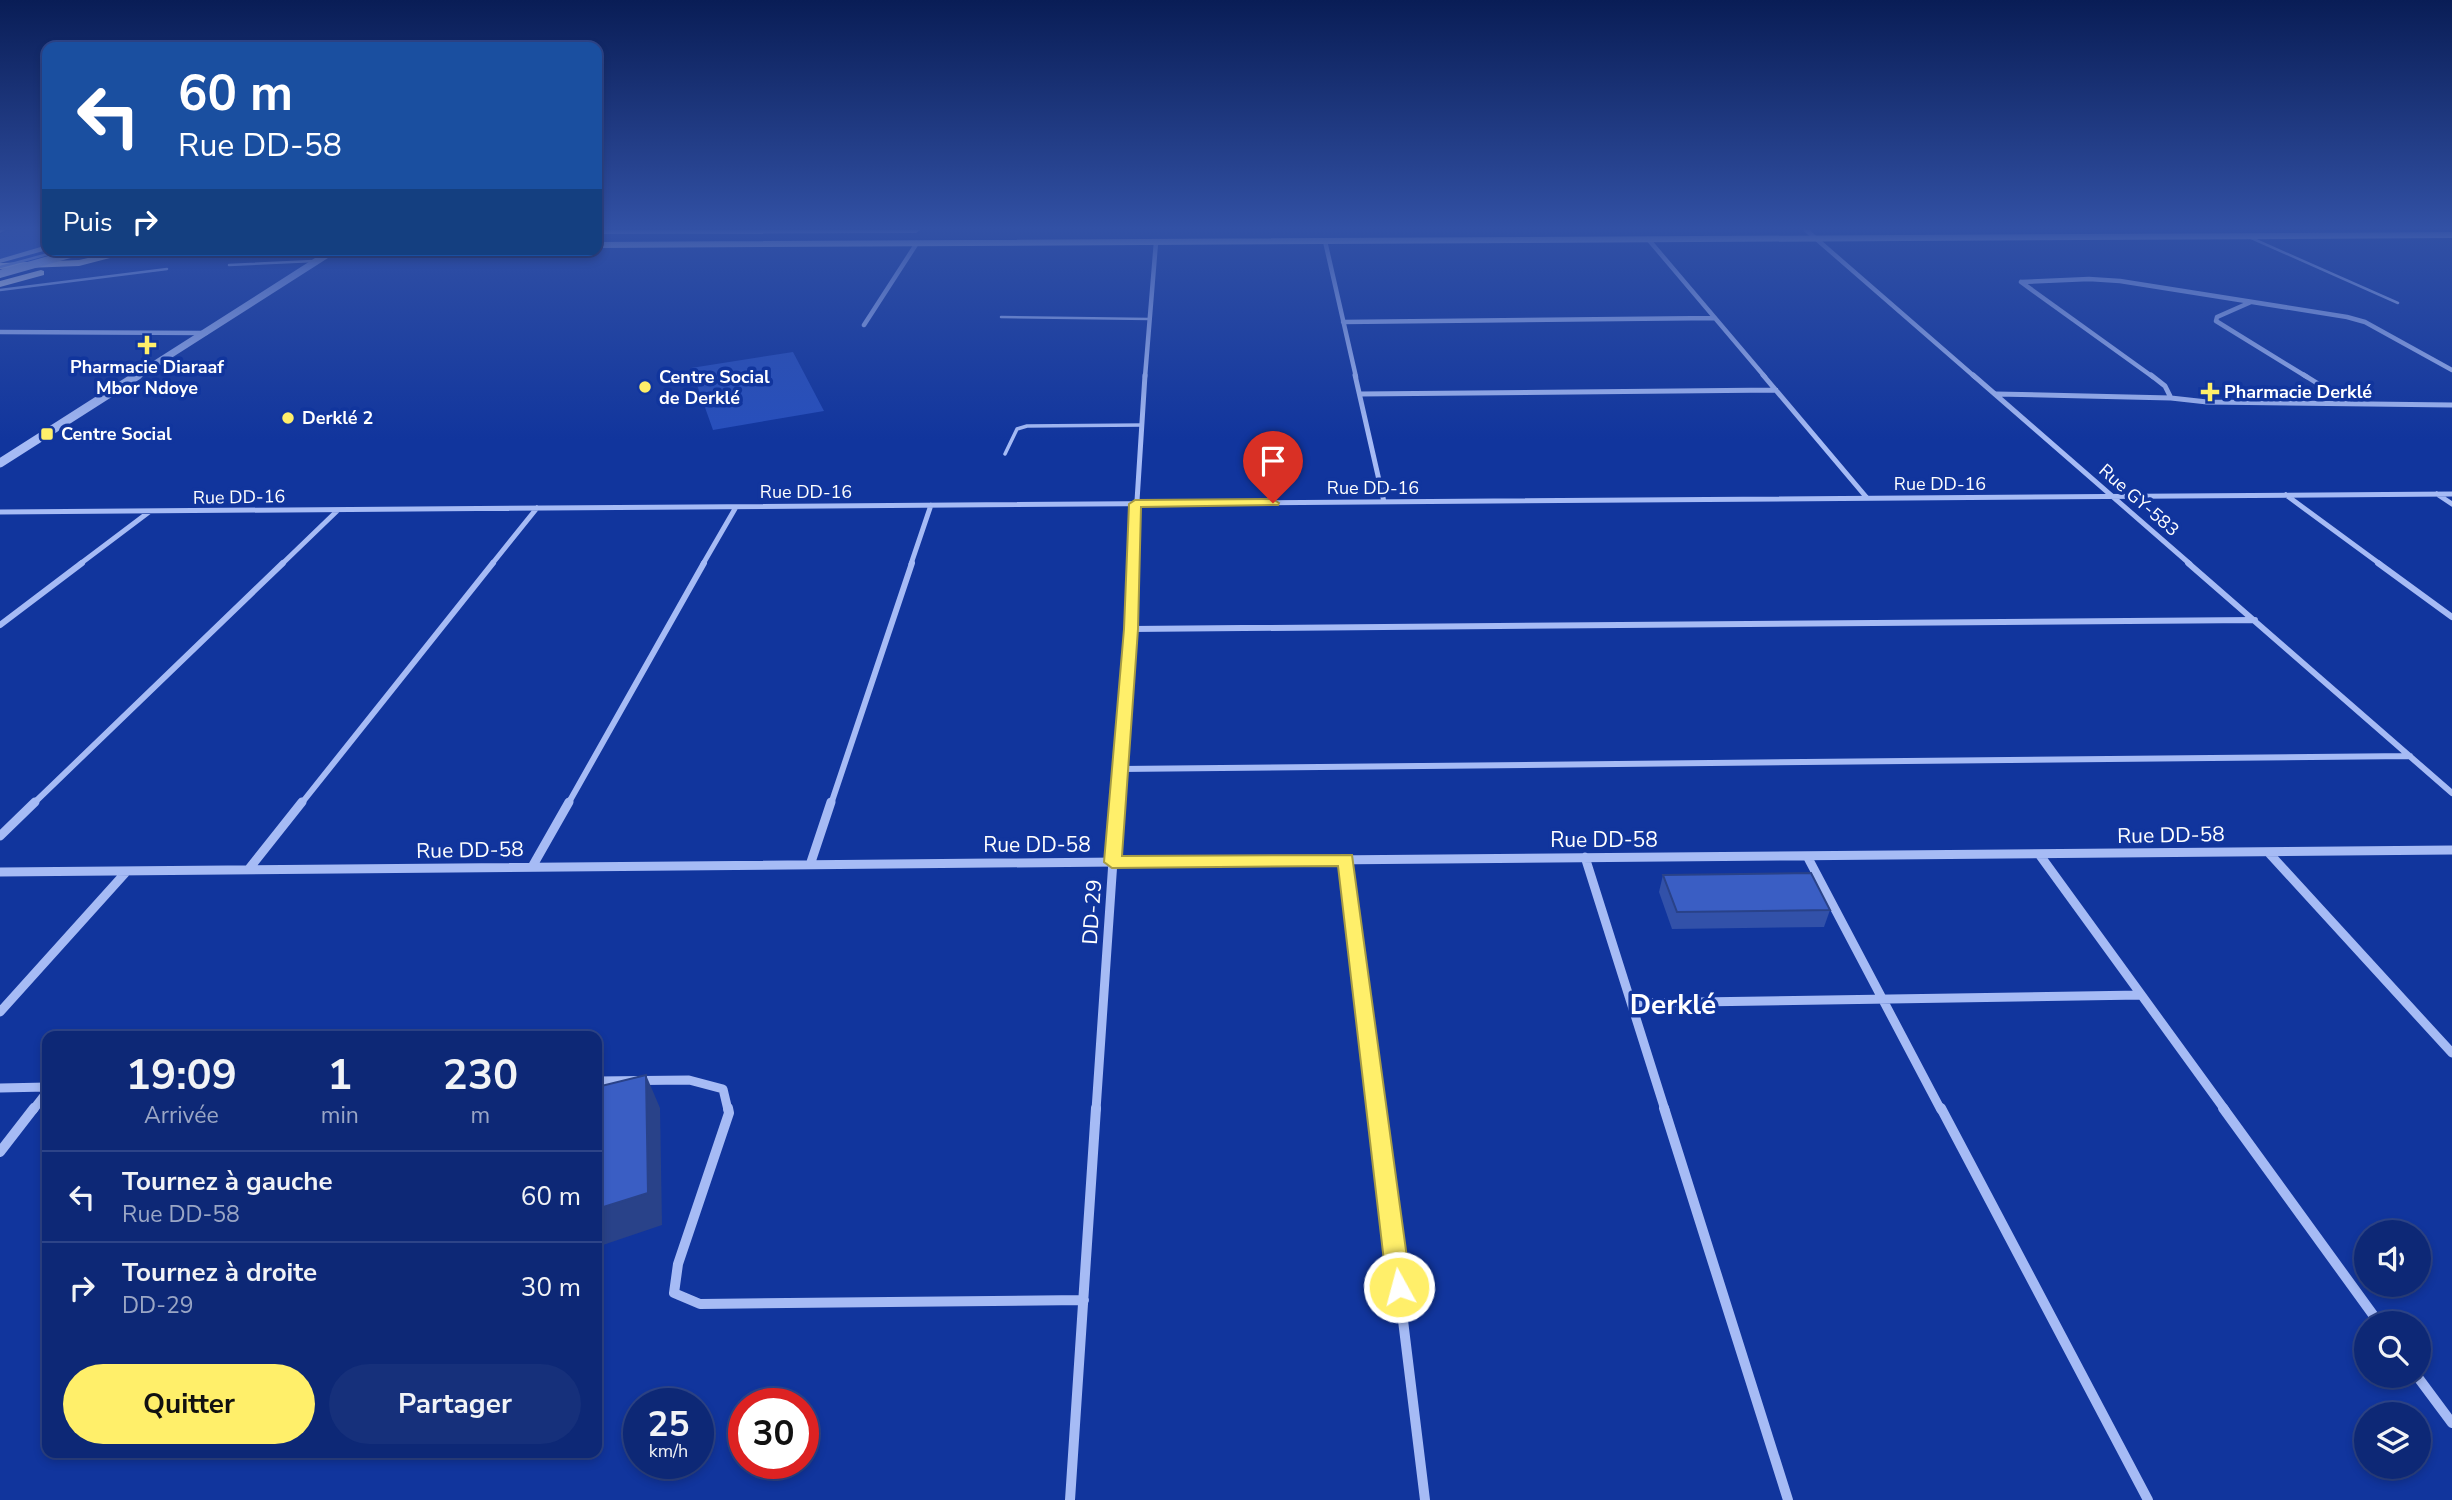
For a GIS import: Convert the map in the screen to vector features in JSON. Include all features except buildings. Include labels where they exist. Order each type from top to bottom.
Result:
[{"type":"street","points":[[0,463],[258,300]]},
{"type":"street","points":[[864,325],[880,300]]},
{"type":"street","name":"DD-29","points":[[1070,1500],[1112,862],[1131,629],[1135,504],[1152,300]]},
{"type":"street","points":[[1338,300],[1384,502]]},
{"type":"street","points":[[1700,300],[1867,498]]},
{"type":"street","name":"Rue GY-583","points":[[1887,300],[2452,793]]},
{"type":"street","points":[[2046,300],[2165,386],[2171,398]]},
{"type":"street","points":[[2244,300],[2356,318],[2452,370]]},
{"type":"street","points":[[2251,301],[2217,317],[2216,321],[2351,404]]},
{"type":"street","points":[[1343,322],[1715,318]]},
{"type":"street","points":[[0,332],[207,333]]},
{"type":"street","points":[[1360,394],[1776,390]]},
{"type":"street","points":[[1995,394],[2171,398],[2207,402],[2452,405]]},
{"type":"street","points":[[2437,494],[2452,504]]},
{"type":"street","name":"Rue DD-16","points":[[0,512],[2452,494]]},
{"type":"street","points":[[2286,495],[2452,617]]},
{"type":"street","points":[[810,865],[931,505]]},
{"type":"street","points":[[533,867],[736,507]]},
{"type":"street","points":[[248,870],[537,508]]},
{"type":"street","points":[[0,836],[338,510]]},
{"type":"street","points":[[0,625],[149,512]]},
{"type":"street","points":[[1131,629],[2255,620]]},
{"type":"street","points":[[1120,769],[2410,756]]},
{"type":"street","name":"Rue DD-58","points":[[0,872],[2452,850]]},
{"type":"street","points":[[2268,852],[2452,1053]]},
{"type":"street","points":[[2039,854],[2370,1311]]},
{"type":"street","points":[[1807,856],[2148,1500]]},
{"type":"street","points":[[1585,857],[1788,1500]]},
{"type":"street","points":[[1346,860],[1425,1500]]},
{"type":"street","points":[[0,1012],[127,871]]},
{"type":"street","points":[[1632,1003],[2141,995]]},
{"type":"street","points":[[602,1081],[689,1080],[723,1089],[729,1112],[678,1264],[674,1293],[700,1304],[1084,1300]]},
{"type":"street","points":[[0,1088],[42,1090]]},
{"type":"street","points":[[0,1152],[42,1097]]},
{"type":"street","points":[[2426,1388],[2452,1423]]},
{"type":"lane","points":[[2391,300],[2398,303]]},
{"type":"lane","points":[[1001,317],[1150,319]]},
{"type":"lane","points":[[1005,454],[1017,429],[1027,426],[1142,425]]},
{"type":"shaded area","points":[[793,352],[824,411],[713,430],[691,368]]},
{"type":"place","name":"Pharmacie Diaraaf Mbor Ndoye","points":[[147,345]]},
{"type":"place","name":"Centre Social de Derklé","points":[[645,387]]},
{"type":"place","name":"Pharmacie Derklé","points":[[2210,392]]},
{"type":"place","name":"Derklé 2","points":[[288,418]]},
{"type":"place","name":"Centre Social","points":[[47,434]]},
{"type":"district","name":"Derklé","points":[[1673,1005]]},
{"type":"route","points":[[1273,503],[1135,504],[1131,629],[1112,862],[1346,860],[1399,1287]]}]
